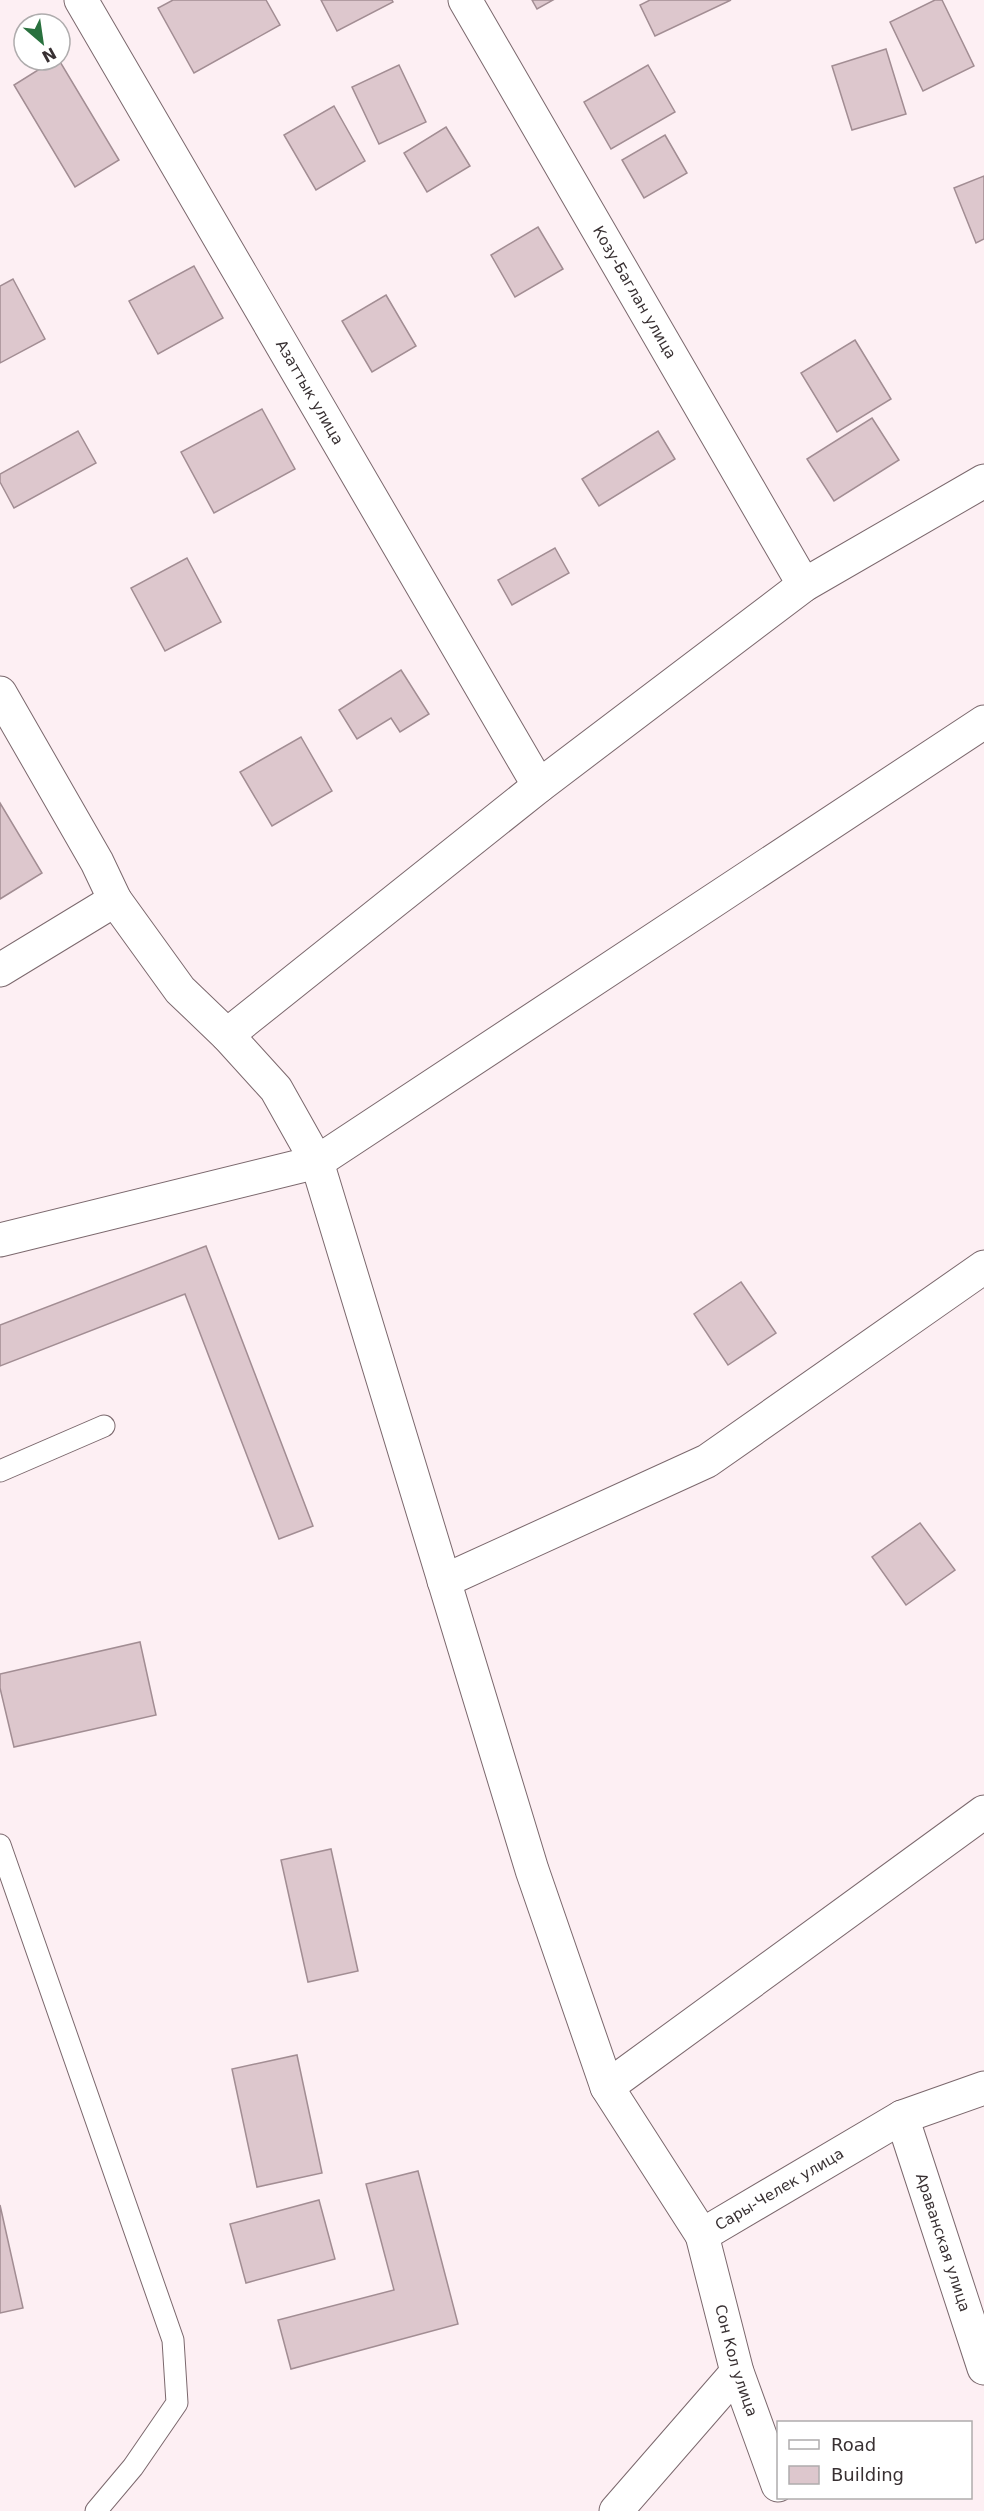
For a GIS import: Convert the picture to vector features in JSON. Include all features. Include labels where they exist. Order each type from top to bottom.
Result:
[{"type":"street","name":"Азаттык улица","points":[[81,0],[539,786]]},
{"type":"street","name":"Козу-Баглан улица","points":[[465,0],[804,585]]},
{"type":"street","points":[[227,1035],[539,786],[804,585],[984,481]]},
{"type":"street","name":"Сары-Челек улица","points":[[0,693],[91,852],[115,900],[180,990],[227,1035],[276,1089],[318,1162],[532,1870],[607,2087],[702,2235],[902,2117],[984,2088]]},
{"type":"street","points":[[0,1240],[318,1162],[984,722]]},
{"type":"street","points":[[0,970],[115,900]]},
{"type":"street","points":[[444,1581],[707,1461],[984,1267]]},
{"type":"street","points":[[607,2087],[984,1812]]},
{"type":"street","name":"Араванская улица","points":[[902,2117],[984,2368]]},
{"type":"street","name":"Сон Кол улица","points":[[702,2235],[737,2373],[777,2482]]},
{"type":"street","points":[[616,2511],[737,2373]]},
{"type":"lane","points":[[0,1471],[104,1426]]},
{"type":"lane","points":[[0,1845],[172,2340],[177,2403],[132,2467],[96,2511]]},
{"type":"building","points":[[173,0],[266,0],[280,25],[194,73],[158,8]]},
{"type":"building","points":[[321,0],[392,0],[393,2],[337,31]]},
{"type":"building","points":[[532,0],[553,0],[537,9]]},
{"type":"building","points":[[650,0],[731,0],[655,36],[640,5]]},
{"type":"building","points":[[935,0],[942,0],[974,66],[923,91],[890,22]]},
{"type":"building","points":[[886,49],[906,114],[852,130],[832,66]]},
{"type":"building","points":[[399,65],[426,122],[379,144],[352,87]]},
{"type":"building","points":[[648,65],[675,112],[611,149],[584,102]]},
{"type":"building","points":[[35,72],[66,72],[119,160],[75,187],[14,85]]},
{"type":"building","points":[[334,106],[365,161],[316,190],[284,135]]},
{"type":"building","points":[[446,127],[470,166],[427,192],[404,153]]},
{"type":"building","points":[[665,135],[687,173],[644,198],[622,160]]},
{"type":"building","points":[[984,176],[984,239],[976,243],[954,188]]},
{"type":"building","points":[[538,227],[563,269],[515,297],[491,255]]},
{"type":"building","points":[[194,266],[223,318],[158,354],[129,301]]},
{"type":"building","points":[[13,279],[45,339],[0,363],[0,286]]},
{"type":"building","points":[[386,295],[416,346],[372,372],[342,321]]},
{"type":"building","points":[[855,340],[891,399],[837,432],[801,373]]},
{"type":"building","points":[[262,409],[295,469],[214,513],[181,452]]},
{"type":"building","points":[[872,418],[899,460],[834,501],[807,459]]},
{"type":"building","points":[[78,431],[96,463],[14,508],[0,482],[0,474]]},
{"type":"building","points":[[658,431],[675,459],[599,506],[582,479]]},
{"type":"building","points":[[555,548],[569,573],[512,605],[498,580]]},
{"type":"building","points":[[187,558],[221,622],[165,651],[131,588]]},
{"type":"building","points":[[401,670],[429,714],[400,732],[391,718],[357,739],[339,710]]},
{"type":"building","points":[[301,737],[332,791],[272,826],[240,772]]},
{"type":"building","points":[[0,803],[42,873],[0,899]]},
{"type":"building","points":[[206,1246],[313,1526],[279,1539],[185,1294],[0,1366],[0,1325]]},
{"type":"building","points":[[741,1282],[776,1333],[728,1365],[694,1314]]},
{"type":"building","points":[[920,1523],[955,1570],[906,1605],[872,1557]]},
{"type":"building","points":[[140,1642],[156,1715],[14,1747],[0,1688],[0,1674]]},
{"type":"building","points":[[331,1849],[358,1971],[308,1982],[281,1860]]},
{"type":"building","points":[[297,2055],[322,2173],[257,2187],[232,2069]]},
{"type":"building","points":[[418,2171],[458,2324],[291,2369],[278,2320],[394,2290],[366,2184]]},
{"type":"building","points":[[319,2200],[335,2259],[246,2283],[230,2224]]},
{"type":"building","points":[[0,2205],[23,2308],[0,2313]]}]
